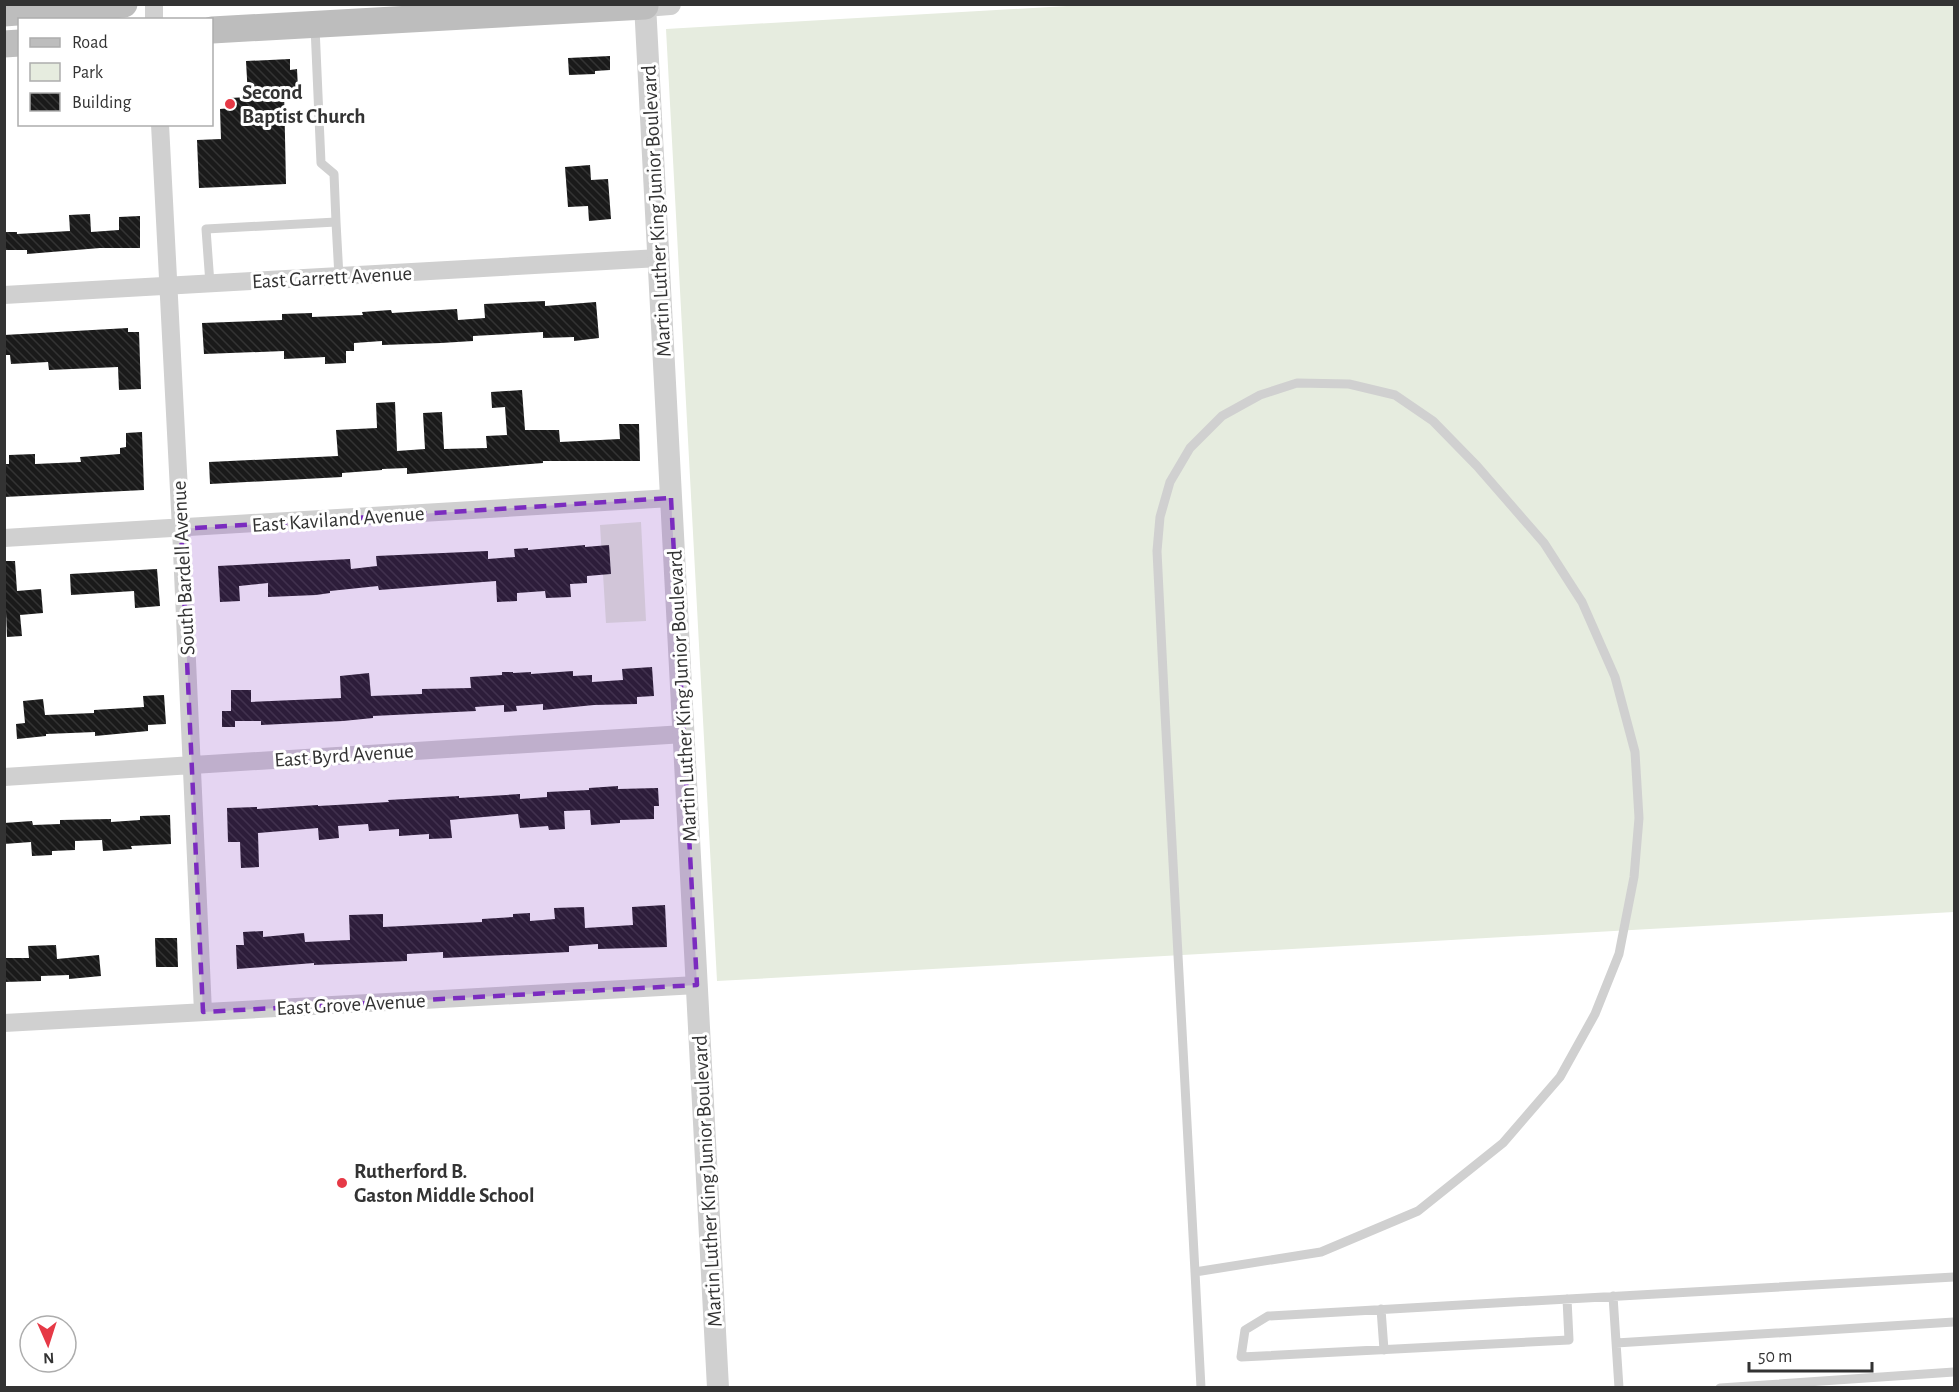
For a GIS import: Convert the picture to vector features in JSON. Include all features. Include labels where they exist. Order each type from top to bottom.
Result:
[{"type":"main road","points":[[4,13],[124,4]]},
{"type":"main road","points":[[213,30],[653,5]]},
{"type":"street","name":"Martin Luther King Junior Boulevard","points":[[653,5],[659,258],[718,1388]]},
{"type":"street","name":"South Bardell Avenue","points":[[160,126],[203,1012]]},
{"type":"street","name":"East Garrett Avenue","points":[[4,294],[659,258]]},
{"type":"street","name":"East Kaviland Avenue","points":[[4,538],[671,498]]},
{"type":"street","name":"East Byrd Avenue","points":[[4,777],[684,734]]},
{"type":"street","name":"East Grove Avenue","points":[[4,1023],[697,985]]},
{"type":"lane","points":[[314,24],[321,163],[334,174],[339,277]]},
{"type":"lane","points":[[210,284],[206,229],[336,222]]},
{"type":"lane","points":[[1195,1272],[1321,1252],[1418,1211],[1503,1143],[1560,1077],[1595,1014],[1618,954],[1634,878],[1639,818],[1635,752],[1615,676],[1582,602],[1544,543],[1477,466],[1433,421],[1395,395],[1349,384],[1298,383],[1260,395],[1222,416],[1190,448],[1170,482],[1160,517],[1157,551],[1201,1388]]},
{"type":"lane","points":[[1567,1299],[1569,1340],[1242,1358],[1245,1330],[1268,1316],[1381,1309],[1954,1277]]},
{"type":"lane","points":[[1613,1296],[1619,1388]]},
{"type":"lane","points":[[1381,1309],[1384,1350]]},
{"type":"lane","points":[[1616,1343],[1954,1322]]},
{"type":"lane","points":[[1720,1388],[1954,1372]]},
{"type":"highlighted area","points":[[671,498],[697,985],[203,1012],[181,529]]},
{"type":"green space","points":[[1101,4],[1954,5],[1954,912],[717,981],[666,29]]},
{"type":"green space","points":[[641,522],[646,621],[606,623],[600,525]]},
{"type":"building","points":[[610,56],[610,70],[595,71],[595,74],[569,75],[568,58]]},
{"type":"building","points":[[290,59],[290,70],[297,69],[298,89],[284,90],[286,184],[199,188],[197,140],[221,139],[220,109],[231,108],[230,98],[248,97],[246,61]]},
{"type":"building","points":[[590,165],[591,180],[608,179],[611,219],[589,221],[588,206],[568,207],[565,167]]},
{"type":"building","points":[[90,214],[91,232],[119,230],[119,217],[140,216],[140,248],[100,248],[27,254],[27,250],[4,250],[4,232],[17,232],[17,234],[70,231],[69,215]]},
{"type":"building","points":[[545,301],[545,306],[596,302],[599,338],[574,341],[574,337],[543,338],[543,332],[473,336],[473,341],[441,343],[382,345],[382,341],[354,343],[354,351],[346,351],[346,363],[325,364],[325,357],[284,359],[284,351],[204,354],[202,323],[282,320],[282,314],[312,313],[312,317],[363,315],[362,312],[391,310],[392,313],[457,309],[458,320],[485,318],[484,304]]},
{"type":"building","points":[[128,328],[128,332],[139,332],[141,389],[119,390],[118,367],[49,370],[48,362],[11,364],[10,355],[4,355],[4,335]]},
{"type":"building","points":[[522,390],[525,430],[559,430],[560,442],[620,439],[619,424],[639,424],[640,461],[543,461],[543,463],[407,474],[407,468],[382,469],[342,473],[342,477],[210,484],[209,462],[338,456],[336,430],[377,428],[376,403],[395,402],[397,451],[425,449],[423,413],[442,412],[444,449],[487,448],[486,436],[507,435],[505,407],[492,408],[491,392]]},
{"type":"building","points":[[142,432],[144,490],[4,497],[4,464],[9,464],[9,455],[35,454],[35,464],[81,462],[80,457],[120,454],[120,448],[126,447],[126,433]]},
{"type":"building","points":[[585,545],[585,547],[609,545],[611,574],[587,576],[587,583],[570,584],[571,597],[546,598],[545,591],[517,593],[517,601],[497,602],[496,581],[379,590],[378,586],[330,591],[330,593],[316,595],[268,597],[268,583],[239,586],[240,601],[220,602],[218,566],[350,559],[351,569],[377,566],[376,556],[488,551],[488,559],[515,557],[514,549]]},
{"type":"building","points":[[4,561],[15,561],[17,591],[41,589],[43,613],[20,615],[22,636],[7,637]]},
{"type":"building","points":[[157,569],[160,606],[135,608],[134,591],[71,595],[70,574]]},
{"type":"building","points":[[652,667],[654,696],[637,697],[637,704],[543,710],[543,704],[516,706],[517,711],[504,712],[504,705],[475,707],[476,711],[373,716],[373,718],[343,721],[261,725],[261,721],[235,721],[235,727],[222,727],[222,711],[231,711],[231,690],[251,690],[251,702],[341,698],[340,676],[369,673],[371,696],[422,694],[422,689],[471,688],[470,677],[502,675],[502,672],[531,672],[531,674],[573,671],[573,676],[592,675],[592,682],[623,680],[622,669]]},
{"type":"building","points":[[164,695],[166,724],[148,725],[148,731],[95,736],[95,732],[46,734],[46,736],[17,739],[16,724],[25,723],[23,701],[43,699],[45,715],[94,713],[94,710],[144,707],[143,696]]},
{"type":"building","points":[[618,786],[618,789],[658,788],[659,806],[654,806],[654,819],[620,820],[620,823],[591,825],[590,810],[564,811],[565,829],[549,830],[548,826],[520,828],[518,814],[460,819],[450,820],[452,838],[429,839],[429,834],[399,836],[399,829],[369,831],[368,824],[338,826],[339,838],[319,840],[318,828],[258,833],[259,867],[241,868],[240,842],[228,842],[227,808],[257,807],[257,809],[520,794],[520,799],[547,797],[547,792]]},
{"type":"building","points":[[170,815],[171,844],[131,846],[132,849],[103,851],[102,840],[75,841],[75,850],[52,851],[52,855],[32,856],[31,842],[4,844],[4,823],[32,821],[33,825],[60,824],[60,820],[111,819],[111,822],[140,820],[140,816]]},
{"type":"building","points":[[665,905],[667,947],[598,949],[598,944],[569,946],[569,952],[443,958],[443,952],[407,954],[407,961],[314,965],[314,963],[237,969],[236,945],[244,945],[243,932],[263,931],[263,937],[304,933],[305,942],[350,940],[349,915],[383,914],[383,927],[482,922],[482,919],[513,917],[513,914],[530,913],[530,921],[555,919],[554,908],[584,907],[585,928],[633,925],[632,907]]},
{"type":"building","points":[[155,938],[177,938],[178,967],[156,967]]},
{"type":"building","points":[[56,945],[57,959],[99,955],[101,976],[69,979],[69,975],[41,976],[41,981],[4,982],[4,958],[29,958],[28,946]]},
{"type":"place","name":"Second Baptist Church","points":[[230,104]]},
{"type":"place","name":"Rutherford B. Gaston Middle School","points":[[342,1183]]}]
